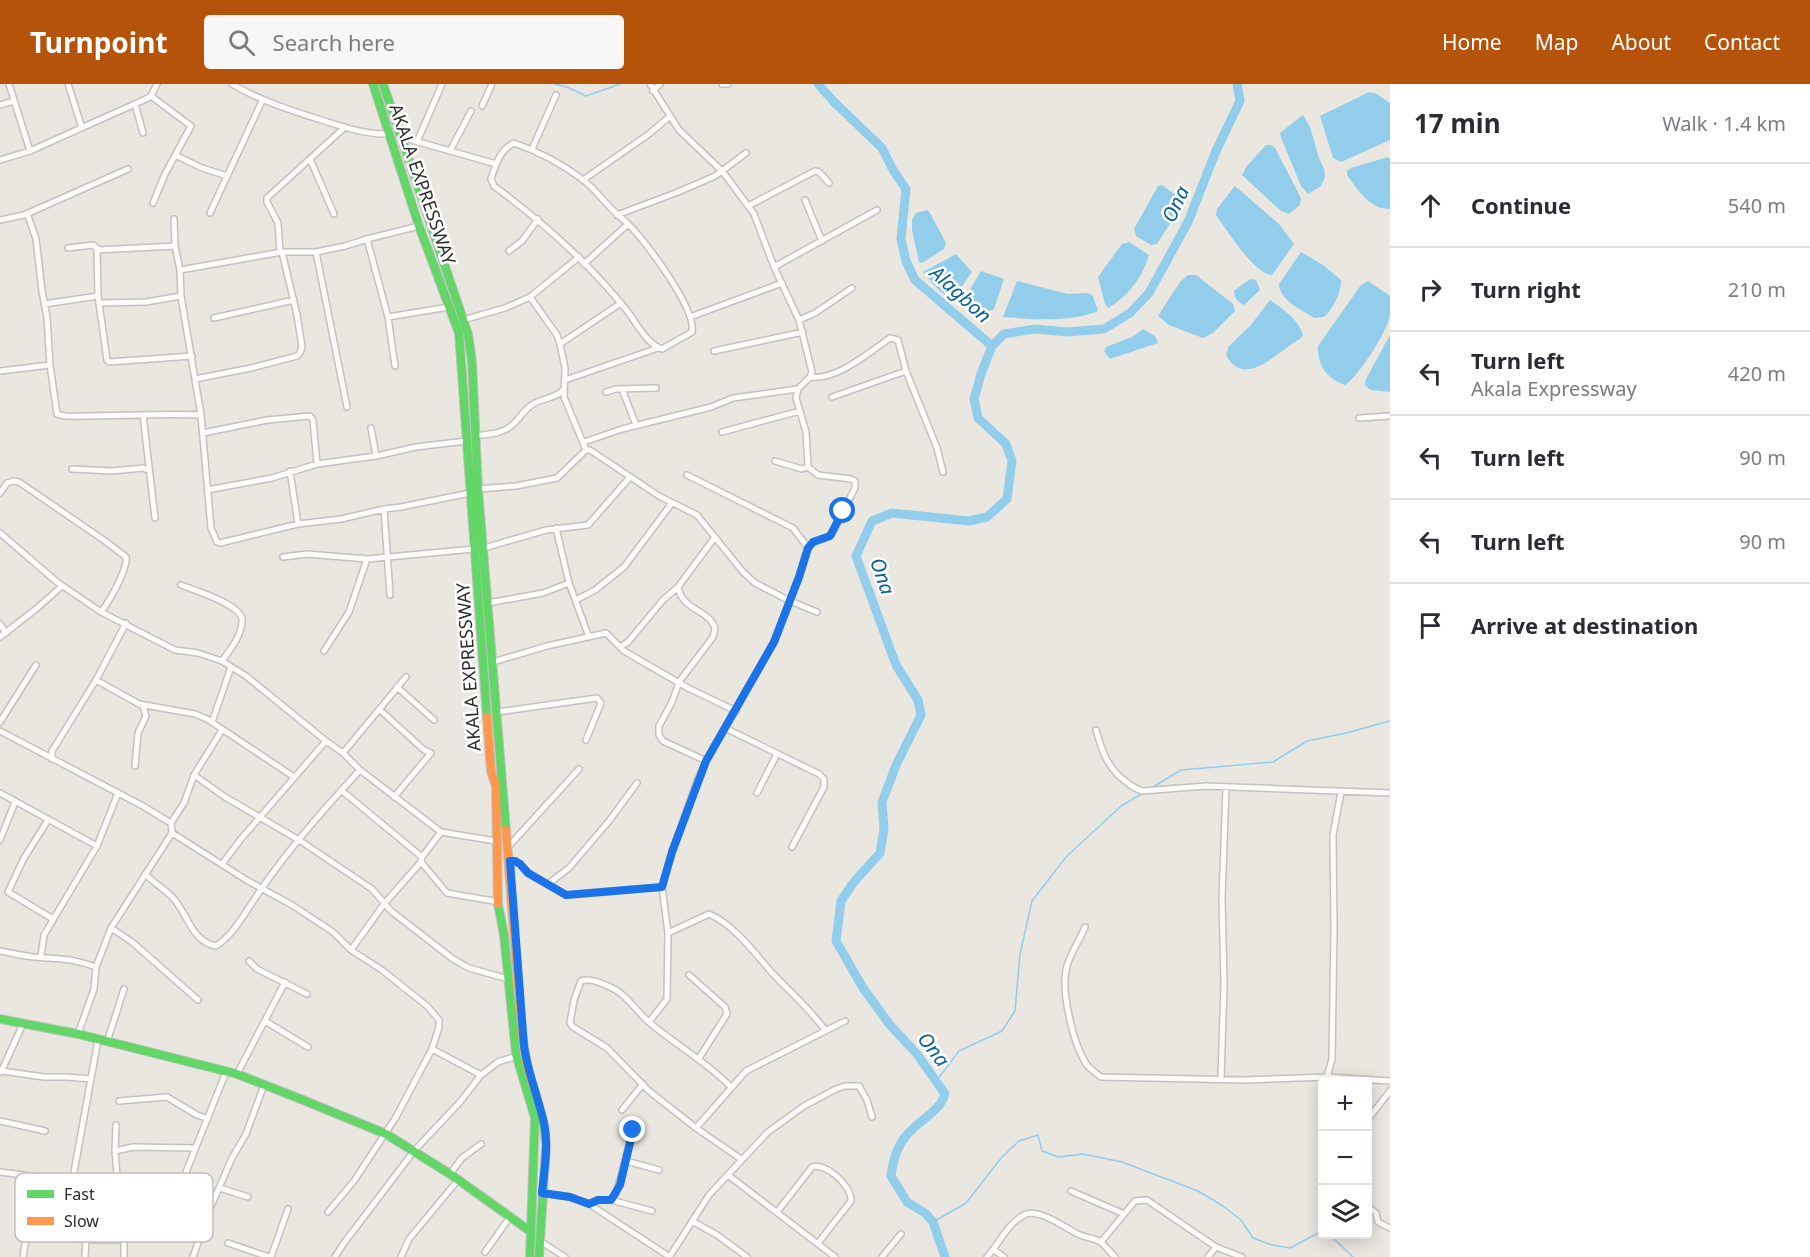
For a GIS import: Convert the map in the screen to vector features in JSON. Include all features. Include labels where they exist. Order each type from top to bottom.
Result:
[{"type":"main road","name":"AKALA EXPRESSWAY","points":[[373,84],[460,345],[491,771],[496,786],[498,904],[504,935],[517,1056],[535,1118],[536,1130],[530,1257]]},
{"type":"main road","name":"AKALA EXPRESSWAY","points":[[383,84],[464,320],[472,363],[478,489],[524,1046],[527,1066],[544,1125],[546,1145],[539,1257]]},
{"type":"main road","points":[[472,521],[482,521]]},
{"type":"main road","points":[[497,879],[511,879]]},
{"type":"main road","points":[[498,904],[512,899]]},
{"type":"main road","points":[[0,1019],[78,1034],[237,1074],[264,1084],[386,1134],[450,1174],[530,1231]]},
{"type":"street","points":[[9,84],[30,151]]},
{"type":"street","points":[[68,84],[82,128]]},
{"type":"street","points":[[0,160],[30,151],[135,104],[151,96],[156,84]]},
{"type":"street","points":[[232,84],[262,101],[345,127],[390,134]]},
{"type":"street","points":[[417,142],[442,84]]},
{"type":"street","points":[[482,106],[492,84]]},
{"type":"street","points":[[649,1022],[667,999],[668,933],[662,887],[672,852],[706,761],[774,642],[808,548],[813,542],[832,534],[855,484],[855,481],[847,478],[818,475],[808,467],[806,432],[796,398],[798,389],[810,377],[812,364],[799,320],[774,267],[760,226],[748,206],[723,172],[688,140],[669,117],[650,84]]},
{"type":"street","points":[[652,91],[660,84]]},
{"type":"street","points":[[722,84],[728,84]]},
{"type":"street","points":[[532,149],[556,95]]},
{"type":"street","points":[[151,96],[191,126],[153,203]]},
{"type":"street","points":[[0,105],[14,101]]},
{"type":"street","points":[[210,213],[262,101]]},
{"type":"street","points":[[135,104],[143,133]]},
{"type":"street","points":[[450,151],[471,111]]},
{"type":"street","points":[[583,180],[649,134],[669,117]]},
{"type":"street","points":[[195,379],[251,368],[297,356],[300,353],[302,347],[294,300],[281,252],[280,228],[267,198],[345,127]]},
{"type":"street","points":[[401,138],[496,164]]},
{"type":"street","points":[[565,380],[658,348],[662,349],[692,332],[693,325],[657,258],[628,224],[583,180],[532,149],[511,144],[506,147],[496,164],[491,179],[494,186],[538,219],[579,257],[658,348]]},
{"type":"street","points":[[617,215],[723,172],[746,153]]},
{"type":"street","points":[[176,155],[202,168],[227,176]]},
{"type":"street","points":[[310,159],[334,214]]},
{"type":"street","points":[[0,220],[27,213],[129,169]]},
{"type":"street","points":[[748,206],[815,171],[819,172],[829,183]]},
{"type":"street","points":[[805,200],[822,241]]},
{"type":"street","points":[[774,267],[877,210]]},
{"type":"street","points":[[27,213],[36,239],[57,414],[112,417],[201,415]]},
{"type":"street","points":[[174,219],[181,296],[201,415],[211,528],[217,542],[298,524],[341,519],[384,508],[401,507],[470,493]]},
{"type":"street","points":[[509,251],[522,241],[538,219]]},
{"type":"street","points":[[584,264],[628,224]]},
{"type":"street","points":[[180,270],[281,252],[316,252],[419,226]]},
{"type":"street","points":[[367,238],[388,317],[395,366]]},
{"type":"street","points":[[68,248],[93,245],[98,249],[176,246]]},
{"type":"street","points":[[98,249],[98,296],[107,361],[192,356]]},
{"type":"street","points":[[316,252],[347,407]]},
{"type":"street","points":[[464,320],[505,308],[530,297],[579,257]]},
{"type":"street","points":[[690,317],[782,283]]},
{"type":"street","points":[[799,320],[815,313],[852,288]]},
{"type":"street","points":[[44,303],[98,296]]},
{"type":"street","points":[[99,303],[146,302],[181,296]]},
{"type":"street","points":[[530,297],[557,335],[564,358],[564,397],[586,450]]},
{"type":"street","points":[[214,318],[294,300]]},
{"type":"street","points":[[560,344],[621,303]]},
{"type":"street","points":[[388,317],[449,307]]},
{"type":"street","points":[[714,351],[803,332]]},
{"type":"street","points":[[810,377],[821,377],[854,363],[893,337],[898,339],[906,371],[937,448],[943,472]]},
{"type":"street","points":[[0,371],[50,364]]},
{"type":"street","points":[[832,397],[906,371]]},
{"type":"street","points":[[606,392],[656,388]]},
{"type":"street","points":[[622,389],[636,425]]},
{"type":"street","points":[[584,442],[636,425],[711,407],[733,398],[798,389]]},
{"type":"street","points":[[475,436],[501,432],[511,426],[534,403],[559,395],[563,390]]},
{"type":"street","points":[[722,432],[800,411]]},
{"type":"street","points":[[143,415],[146,467],[155,518]]},
{"type":"street","points":[[203,433],[267,420],[310,416],[313,420],[317,464]]},
{"type":"street","points":[[1359,418],[1390,416]]},
{"type":"street","points":[[371,428],[376,456]]},
{"type":"street","points":[[207,489],[252,482],[317,464],[466,441]]},
{"type":"street","points":[[478,489],[516,486],[557,478],[586,450]]},
{"type":"street","points":[[586,450],[590,450],[672,503],[697,515],[750,579],[790,601],[817,612]]},
{"type":"street","points":[[775,461],[801,469],[808,467]]},
{"type":"street","points":[[72,469],[112,471],[146,467]]},
{"type":"street","points":[[290,471],[298,524]]},
{"type":"street","points":[[687,475],[794,528],[808,548]]},
{"type":"street","points":[[484,548],[556,528],[588,525],[630,477]]},
{"type":"street","points":[[0,493],[7,483],[14,480],[19,482],[126,557],[126,563],[113,594],[101,612]]},
{"type":"street","points":[[576,600],[595,590],[624,567],[672,503]]},
{"type":"street","points":[[384,508],[390,595]]},
{"type":"street","points":[[556,528],[569,584],[589,637]]},
{"type":"street","points":[[0,533],[62,586],[101,612],[175,650],[198,653],[222,662],[263,688],[343,753],[360,770],[441,832],[496,841]]},
{"type":"street","points":[[620,647],[628,642],[663,600],[678,587],[715,537]]},
{"type":"street","points":[[283,557],[307,554],[367,559],[399,558],[474,549]]},
{"type":"street","points":[[324,651],[349,612],[367,559]]},
{"type":"street","points":[[488,603],[543,593],[569,584]]},
{"type":"street","points":[[182,585],[229,604],[240,614],[242,620],[239,633],[222,662]]},
{"type":"street","points":[[0,637],[62,586]]},
{"type":"street","points":[[678,587],[685,602],[712,620],[715,629],[712,637],[679,682],[672,702],[659,726],[659,735],[663,741],[706,761]]},
{"type":"street","points":[[52,759],[52,751],[96,680],[126,623]]},
{"type":"street","points":[[0,624],[6,633]]},
{"type":"street","points":[[493,662],[547,646],[606,633],[620,647],[693,692],[716,700],[736,711]]},
{"type":"street","points":[[0,722],[36,665]]},
{"type":"street","points":[[212,722],[231,667]]},
{"type":"street","points":[[343,753],[406,677]]},
{"type":"street","points":[[96,680],[143,706],[195,714],[212,722],[294,777]]},
{"type":"street","points":[[397,687],[434,720]]},
{"type":"street","points":[[497,712],[597,698],[601,703],[586,740]]},
{"type":"street","points":[[135,766],[138,733],[146,716],[143,706]]},
{"type":"street","points":[[379,709],[424,750],[431,753],[394,797]]},
{"type":"street","points":[[725,728],[822,776],[825,782],[792,847]]},
{"type":"street","points":[[0,730],[171,823]]},
{"type":"street","points":[[78,1034],[94,989],[96,967],[111,928],[172,833],[171,823],[184,803],[194,775],[222,730]]},
{"type":"street","points":[[1096,730],[1103,755],[1110,767],[1136,790],[1206,786],[1390,793]]},
{"type":"street","points":[[222,864],[326,741]]},
{"type":"street","points":[[43,754],[52,751]]},
{"type":"street","points":[[757,793],[777,754]]},
{"type":"street","points":[[508,848],[579,769]]},
{"type":"street","points":[[146,874],[173,899],[199,939],[216,946],[243,916],[299,840],[360,770]]},
{"type":"street","points":[[194,775],[260,818],[299,840],[372,890],[391,911],[453,959],[469,968],[508,979]]},
{"type":"street","points":[[548,884],[569,868],[609,821],[637,783]]},
{"type":"street","points":[[1221,1078],[1224,984],[1222,899],[1226,787]]},
{"type":"street","points":[[341,790],[422,860],[447,893],[498,904]]},
{"type":"street","points":[[1327,1077],[1332,1059],[1333,835],[1341,792]]},
{"type":"street","points":[[0,793],[97,846]]},
{"type":"street","points":[[41,956],[44,935],[97,846],[118,793]]},
{"type":"street","points":[[0,840],[15,802]]},
{"type":"street","points":[[48,820],[24,858],[8,892],[53,919]]},
{"type":"street","points":[[351,950],[380,910],[422,860],[441,832]]},
{"type":"street","points":[[172,833],[333,932],[351,950],[382,970],[434,1013],[439,1020],[432,1049],[386,1134],[354,1181],[328,1212]]},
{"type":"street","points":[[510,861],[520,864],[528,873],[566,895],[662,887]]},
{"type":"street","points":[[668,933],[709,914],[717,918],[740,935],[825,1029]]},
{"type":"street","points":[[1085,927],[1067,964],[1065,993],[1067,1012],[1089,1068],[1105,1078],[1245,1080],[1318,1077]]},
{"type":"street","points":[[111,928],[132,942],[198,1000]]},
{"type":"street","points":[[0,951],[32,957],[78,960],[96,967]]},
{"type":"street","points":[[249,961],[257,969],[308,994]]},
{"type":"street","points":[[689,975],[725,1007],[727,1014],[699,1058]]},
{"type":"street","points":[[731,1087],[699,1058],[649,1022],[619,991],[596,982],[581,981],[574,1000],[570,1023],[587,1037],[607,1048],[643,1084],[696,1128],[741,1159]]},
{"type":"street","points":[[237,1074],[285,982]]},
{"type":"street","points":[[74,1173],[92,1079],[102,1041],[124,989]]},
{"type":"street","points":[[265,1021],[308,1047]]},
{"type":"street","points":[[696,1128],[746,1071],[825,1029],[845,1021]]},
{"type":"street","points":[[23,1024],[1,1072],[92,1079]]},
{"type":"street","points":[[432,1049],[481,1075]]},
{"type":"street","points":[[335,1257],[414,1151],[460,1102],[481,1075],[498,1062],[517,1056]]},
{"type":"street","points":[[185,1173],[226,1072]]},
{"type":"street","points":[[1372,1080],[1390,1081]]},
{"type":"street","points":[[213,1203],[232,1158],[246,1134],[264,1084]]},
{"type":"street","points":[[622,1110],[643,1084]]},
{"type":"street","points":[[542,1193],[570,1197],[589,1204],[670,1257],[709,1195],[768,1132],[804,1106],[845,1086],[859,1086],[867,1100],[872,1117]]},
{"type":"street","points":[[1372,1114],[1390,1091]]},
{"type":"street","points":[[119,1101],[167,1096],[197,1115],[206,1118]]},
{"type":"street","points":[[0,1121],[45,1131]]},
{"type":"street","points":[[116,1125],[117,1173]]},
{"type":"street","points":[[611,1200],[620,1185],[633,1130]]},
{"type":"street","points":[[450,1174],[462,1158],[481,1144]]},
{"type":"street","points":[[115,1151],[133,1147],[195,1148]]},
{"type":"street","points":[[626,1161],[659,1170]]},
{"type":"street","points":[[777,1212],[812,1167],[817,1165],[836,1176],[851,1193],[851,1201],[818,1243]]},
{"type":"street","points":[[0,1172],[15,1173]]},
{"type":"street","points":[[728,1175],[835,1257]]},
{"type":"street","points":[[401,1257],[409,1239],[458,1180]]},
{"type":"street","points":[[220,1188],[248,1197]]},
{"type":"street","points":[[1071,1191],[1124,1214]]},
{"type":"street","points":[[589,1204],[598,1200],[611,1200],[651,1211]]},
{"type":"street","points":[[1101,1242],[1135,1201],[1147,1200],[1216,1247],[1242,1257]]},
{"type":"street","points":[[228,1243],[270,1257],[288,1209]]},
{"type":"street","points":[[1372,1210],[1376,1214],[1378,1222],[1390,1228]]},
{"type":"street","points":[[987,1257],[1001,1237],[1028,1213],[1053,1220],[1080,1236],[1101,1242],[1115,1257]]},
{"type":"street","points":[[485,1252],[510,1217]]},
{"type":"street","points":[[692,1221],[717,1235],[747,1257]]},
{"type":"street","points":[[882,1257],[901,1234]]},
{"type":"street","points":[[540,1241],[565,1257]]},
{"type":"street","points":[[23,1257],[26,1242]]},
{"type":"street","points":[[85,1257],[86,1242]]},
{"type":"street","points":[[122,1242],[123,1257]]},
{"type":"street","points":[[193,1257],[198,1242]]},
{"type":"street","points":[[1208,1257],[1216,1247]]},
{"type":"street","points":[[994,1250],[1004,1257]]},
{"type":"water","points":[[1369,92],[1375,93],[1390,103],[1390,140],[1341,162],[1333,158],[1320,116]]},
{"type":"water","points":[[1303,115],[1310,127],[1325,177],[1321,186],[1308,194],[1301,186],[1280,135]]},
{"type":"water","points":[[1266,145],[1275,148],[1301,198],[1300,205],[1289,214],[1281,211],[1242,175],[1246,167]]},
{"type":"water","points":[[1388,157],[1390,159],[1390,209],[1370,202],[1347,175],[1347,171],[1351,168]]},
{"type":"water","points":[[1162,185],[1180,198],[1183,203],[1157,244],[1151,245],[1136,236],[1134,229],[1158,186]]},
{"type":"water","points":[[1235,186],[1279,224],[1294,244],[1272,275],[1257,268],[1249,260],[1216,215],[1217,209]]},
{"type":"water","points":[[927,210],[946,243],[944,249],[922,263],[919,262],[912,220],[916,213]]},
{"type":"water","points":[[1129,242],[1149,255],[1134,285],[1108,308],[1098,277],[1122,244]]},
{"type":"water","points":[[1301,252],[1323,265],[1341,280],[1336,300],[1324,317],[1315,318],[1298,308],[1287,300],[1280,290],[1279,284]]},
{"type":"water","points":[[956,254],[972,272],[954,298],[941,292],[923,272]]},
{"type":"water","points":[[981,271],[1004,279],[994,309],[988,311],[965,301]]},
{"type":"water","points":[[1188,275],[1196,275],[1233,304],[1235,311],[1213,333],[1203,338],[1169,325],[1158,316],[1180,282]]},
{"type":"water","points":[[1250,279],[1256,280],[1260,290],[1244,305],[1237,300],[1234,291]]},
{"type":"water","points":[[1017,281],[1068,294],[1088,293],[1093,296],[1098,311],[1063,319],[1003,317]]},
{"type":"water","points":[[1368,281],[1390,296],[1390,315],[1384,332],[1372,353],[1358,373],[1345,385],[1333,379],[1324,370],[1319,359],[1318,346],[1361,285]]},
{"type":"water","points":[[1270,300],[1294,319],[1303,335],[1263,364],[1243,369],[1234,365],[1226,355],[1229,346],[1251,325]]},
{"type":"water","points":[[1143,329],[1155,336],[1158,343],[1110,359],[1104,351],[1106,347],[1132,337]]},
{"type":"water","points":[[1390,335],[1390,392],[1370,390],[1365,385],[1366,379]]},
{"type":"waterway","points":[[555,84],[586,96],[620,84]]},
{"type":"waterway","name":"Alagbon","points":[[818,84],[882,148],[906,189],[901,239],[906,261],[915,280],[992,346]]},
{"type":"waterway","name":"Ona","points":[[945,1257],[933,1222],[925,1213],[907,1202],[891,1176],[900,1145],[911,1131],[938,1106],[945,1094],[917,1054],[890,1025],[863,988],[836,941],[841,901],[853,883],[880,853],[884,829],[882,802],[897,763],[921,715],[918,700],[896,665],[856,556],[872,521],[892,513],[969,521],[987,517],[1007,499],[1012,461],[1006,444],[978,418],[974,399],[992,346],[1004,334],[1035,329],[1067,332],[1104,329],[1130,313],[1149,293],[1188,222],[1216,151],[1240,101],[1237,84]]},
{"type":"waterway","points":[[1153,787],[1181,770],[1273,762],[1307,741],[1390,721]]},
{"type":"waterway","points":[[937,1080],[959,1051],[1002,1031],[1015,1011],[1020,954],[1032,901],[1066,857],[1121,806],[1143,793]]},
{"type":"waterway","points":[[933,1222],[966,1203],[1002,1157],[1019,1141],[1038,1135],[1042,1151],[1058,1157],[1083,1154],[1122,1162],[1198,1191],[1241,1220],[1253,1238],[1272,1245],[1290,1248],[1318,1233]]},
{"type":"waterway","points":[[1334,1239],[1353,1257]]},
{"type":"traffic: fast","points":[[373,84],[419,226],[459,333],[487,717]]},
{"type":"traffic: fast","points":[[383,84],[468,334],[472,362],[478,489],[506,830]]},
{"type":"traffic: fast","points":[[498,904],[504,935],[516,1054],[535,1118],[530,1257]]},
{"type":"traffic: fast","points":[[0,1019],[78,1034],[237,1074],[303,1100],[386,1134],[450,1174],[530,1231]]},
{"type":"traffic: fast","points":[[533,1086],[544,1125],[546,1145],[539,1257]]},
{"type":"traffic: slow","points":[[487,717],[491,771],[496,786],[498,904]]},
{"type":"traffic: slow","points":[[506,830],[522,1034],[533,1086]]},
{"type":"route","points":[[633,1130],[620,1185],[611,1200],[598,1200],[589,1204],[570,1197],[542,1193],[546,1145],[544,1125],[527,1066],[522,1034],[510,861],[520,864],[528,873],[566,895],[662,887],[701,771],[774,642],[808,548],[813,542],[832,534],[843,511]]}]
